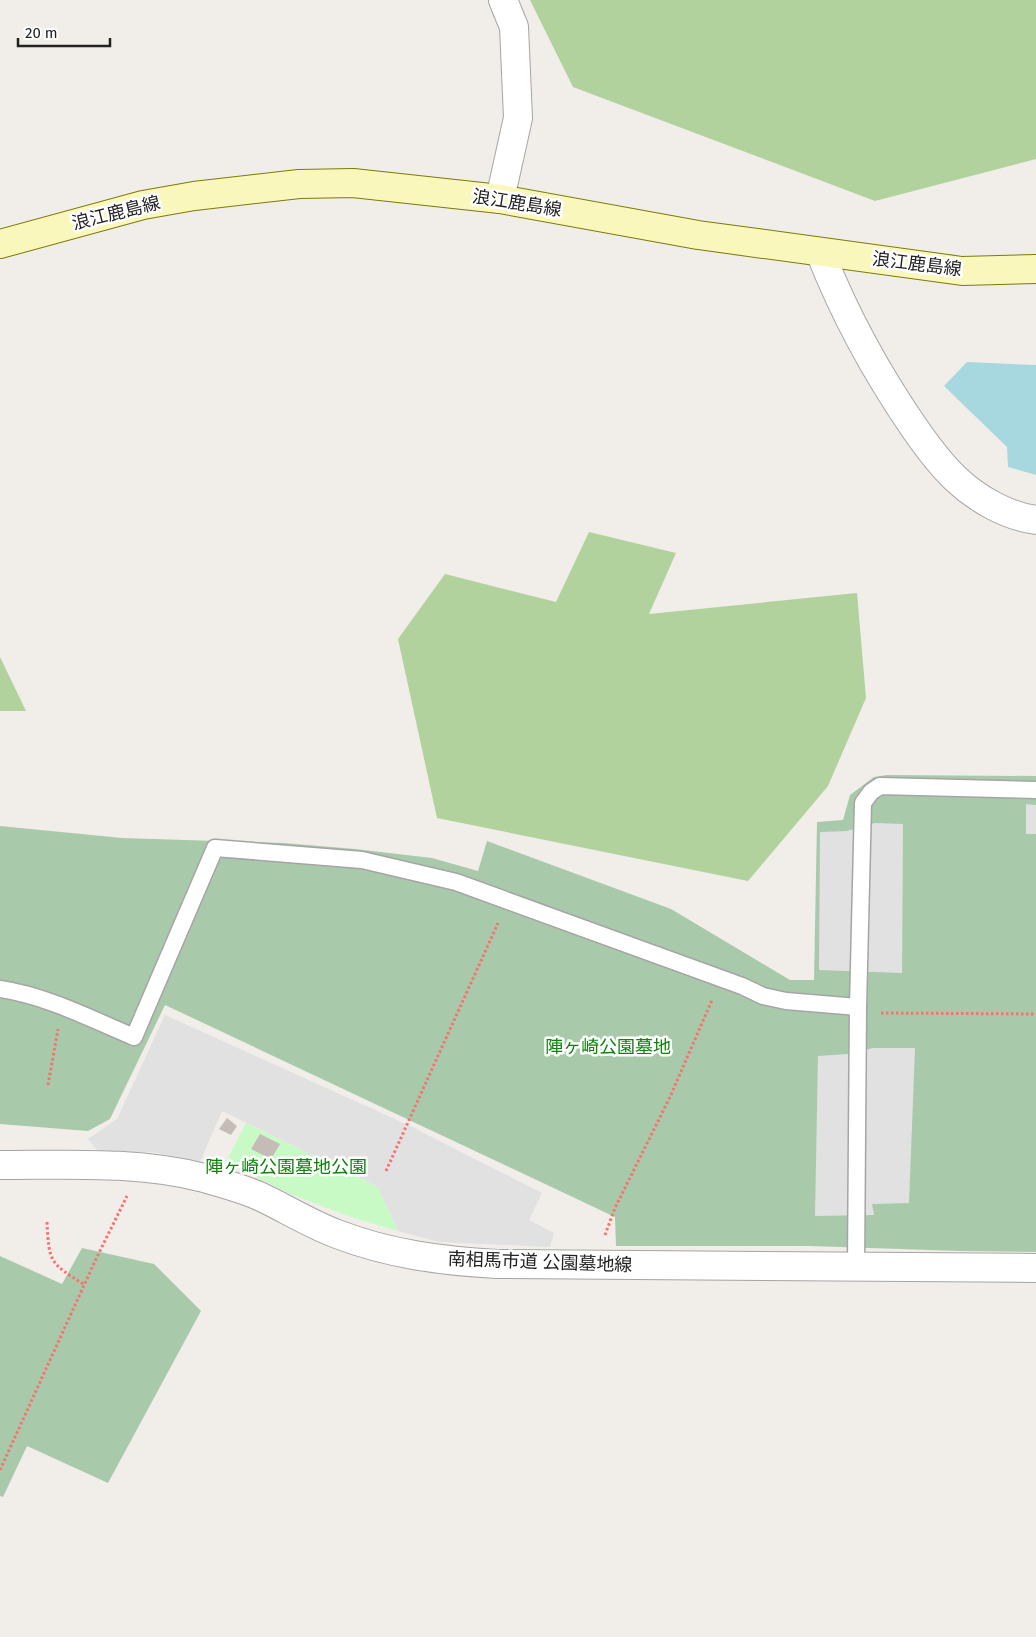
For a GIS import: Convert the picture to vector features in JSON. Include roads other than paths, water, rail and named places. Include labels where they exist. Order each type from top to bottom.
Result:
[{"type":"main road","name":"浪江鹿島線","points":[[0,244],[143,205],[194,196],[281,186],[353,183],[500,199],[698,235],[962,271],[1036,269]]},
{"type":"street","points":[[500,199],[518,118],[514,27],[503,0]]},
{"type":"street","points":[[820,252],[861,340],[894,399],[934,457],[956,480],[984,500],[1006,512],[1036,520]]},
{"type":"street","name":"南相馬市道 公園墓地線","points":[[0,1165],[98,1165],[156,1169],[202,1178],[258,1196],[336,1234],[381,1249],[427,1258],[497,1264],[1036,1268]]},
{"type":"lane","points":[[856,1266],[858,1007],[863,803],[871,792],[880,786],[1036,790]]},
{"type":"lane","points":[[0,989],[19,992],[61,1006],[134,1037],[215,848],[362,860],[456,882],[722,978],[763,996],[858,1007]]},
{"type":"water","points":[[967,362],[1036,365],[1036,475],[1008,467],[1007,447],[944,386]]},
{"type":"park label","name":"陣ヶ崎公園墓地","points":[[608,1047]]},
{"type":"park label","name":"陣ヶ崎公園墓地公園","points":[[286,1167]]}]
